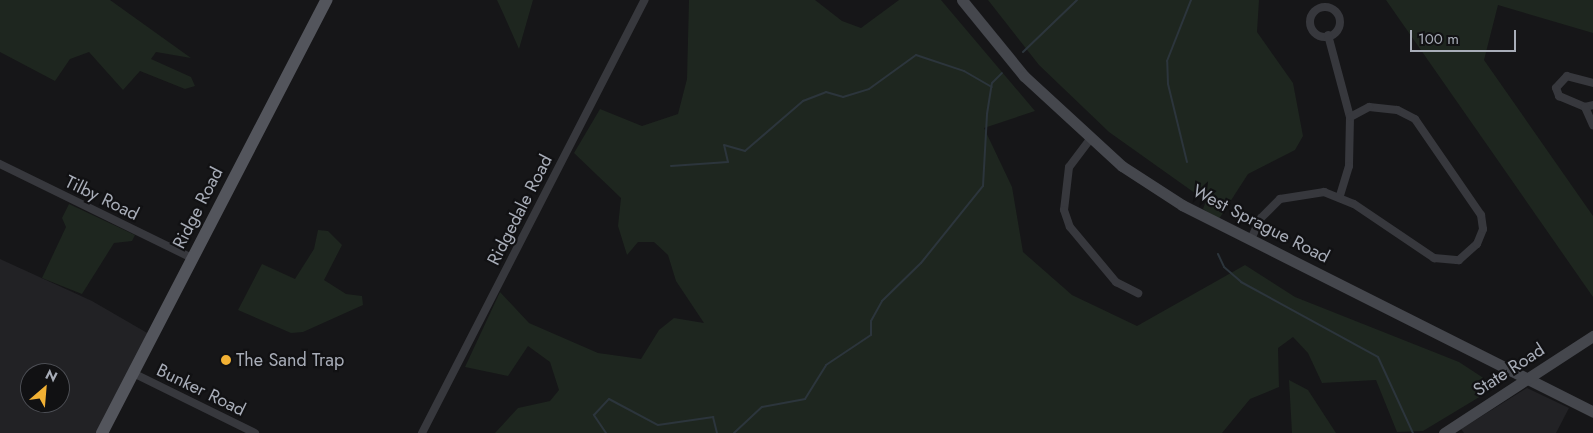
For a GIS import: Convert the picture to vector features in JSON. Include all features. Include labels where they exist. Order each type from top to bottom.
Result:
[{"type":"main road","name":"Ridge Road","points":[[102,433],[326,0]]},
{"type":"street","name":"Ridgedale Road","points":[[422,433],[645,0]]},
{"type":"street","name":"West Sprague Road","points":[[962,0],[1024,76],[1122,166],[1182,205],[1593,412]]},
{"type":"street","points":[[1331,9],[1342,16],[1342,24],[1328,35],[1312,32],[1307,21],[1316,12],[1331,9]]},
{"type":"street","points":[[1328,35],[1350,117],[1350,166],[1340,196]]},
{"type":"street","points":[[1593,83],[1568,76],[1556,88],[1559,96],[1589,106],[1593,125]]},
{"type":"street","points":[[1250,239],[1280,199],[1305,191],[1340,196],[1434,258],[1459,260],[1477,244],[1483,228],[1481,215],[1415,119],[1397,110],[1370,107],[1350,117]]},
{"type":"street","points":[[1091,138],[1069,167],[1064,210],[1070,227],[1116,282],[1138,293]]},
{"type":"street","name":"Tilby Road","points":[[0,164],[192,258]]},
{"type":"street","name":"State Road","points":[[1444,433],[1593,336]]},
{"type":"street","name":"Bunker Road","points":[[133,373],[255,433]]},
{"type":"shaded area","points":[[0,0],[110,0],[191,58],[156,52],[151,59],[191,77],[195,86],[185,89],[140,71],[123,90],[89,52],[70,59],[55,81],[0,52]]},
{"type":"shaded area","points":[[497,0],[533,0],[519,49],[503,13]]},
{"type":"shaded area","points":[[689,0],[815,0],[842,21],[861,28],[899,0],[941,0],[1035,111],[984,128],[1012,187],[1023,252],[1072,295],[1137,326],[1245,265],[1295,297],[1459,362],[1488,381],[1491,390],[1423,431],[1397,432],[1376,380],[1322,383],[1308,353],[1293,337],[1278,348],[1279,387],[1250,399],[1222,433],[495,433],[518,408],[550,401],[559,390],[550,362],[528,346],[508,376],[465,367],[500,292],[529,323],[598,353],[641,359],[659,330],[674,318],[704,323],[676,281],[668,255],[654,242],[638,242],[627,255],[618,226],[621,198],[574,153],[600,109],[642,126],[678,114],[687,79]]},
{"type":"shaded area","points":[[988,0],[1259,0],[1257,32],[1293,83],[1303,136],[1295,150],[1248,174],[1219,219],[1203,209],[1206,201],[1109,132],[1039,65]]},
{"type":"shaded area","points":[[1386,0],[1593,0],[1593,33],[1498,5],[1484,60],[1593,216],[1593,297]]},
{"type":"shaded area","points":[[69,204],[135,235],[132,241],[114,243],[82,294],[42,278],[66,227],[62,218]]},
{"type":"shaded area","points":[[318,230],[328,231],[342,245],[324,280],[346,294],[362,296],[363,305],[303,332],[291,333],[238,310],[262,264],[295,279],[314,249]]},
{"type":"shaded area","points":[[0,259],[92,301],[149,334],[97,433],[0,433]]},
{"type":"shaded area","points":[[1289,380],[1308,390],[1336,433],[1292,433]]},
{"type":"shaded area","points":[[1527,388],[1569,408],[1556,433],[1464,433],[1461,429]]},
{"type":"waterway","points":[[1023,52],[1077,0]]},
{"type":"waterway","points":[[1187,162],[1168,84],[1167,61],[1191,0]]},
{"type":"waterway","points":[[671,166],[728,162],[724,145],[745,151],[803,101],[826,92],[843,97],[869,89],[916,55],[964,71],[992,87]]},
{"type":"waterway","points":[[734,433],[762,407],[805,399],[826,365],[871,335],[871,321],[882,301],[921,263],[983,186],[987,114],[992,83],[1002,73]]},
{"type":"waterway","points":[[1218,254],[1224,267],[1241,282],[1378,357],[1413,433]]},
{"type":"waterway","points":[[606,433],[594,415],[609,399],[658,425],[713,417],[717,433]]},
{"type":"place","name":"The Sand Trap","points":[[226,360]]}]
